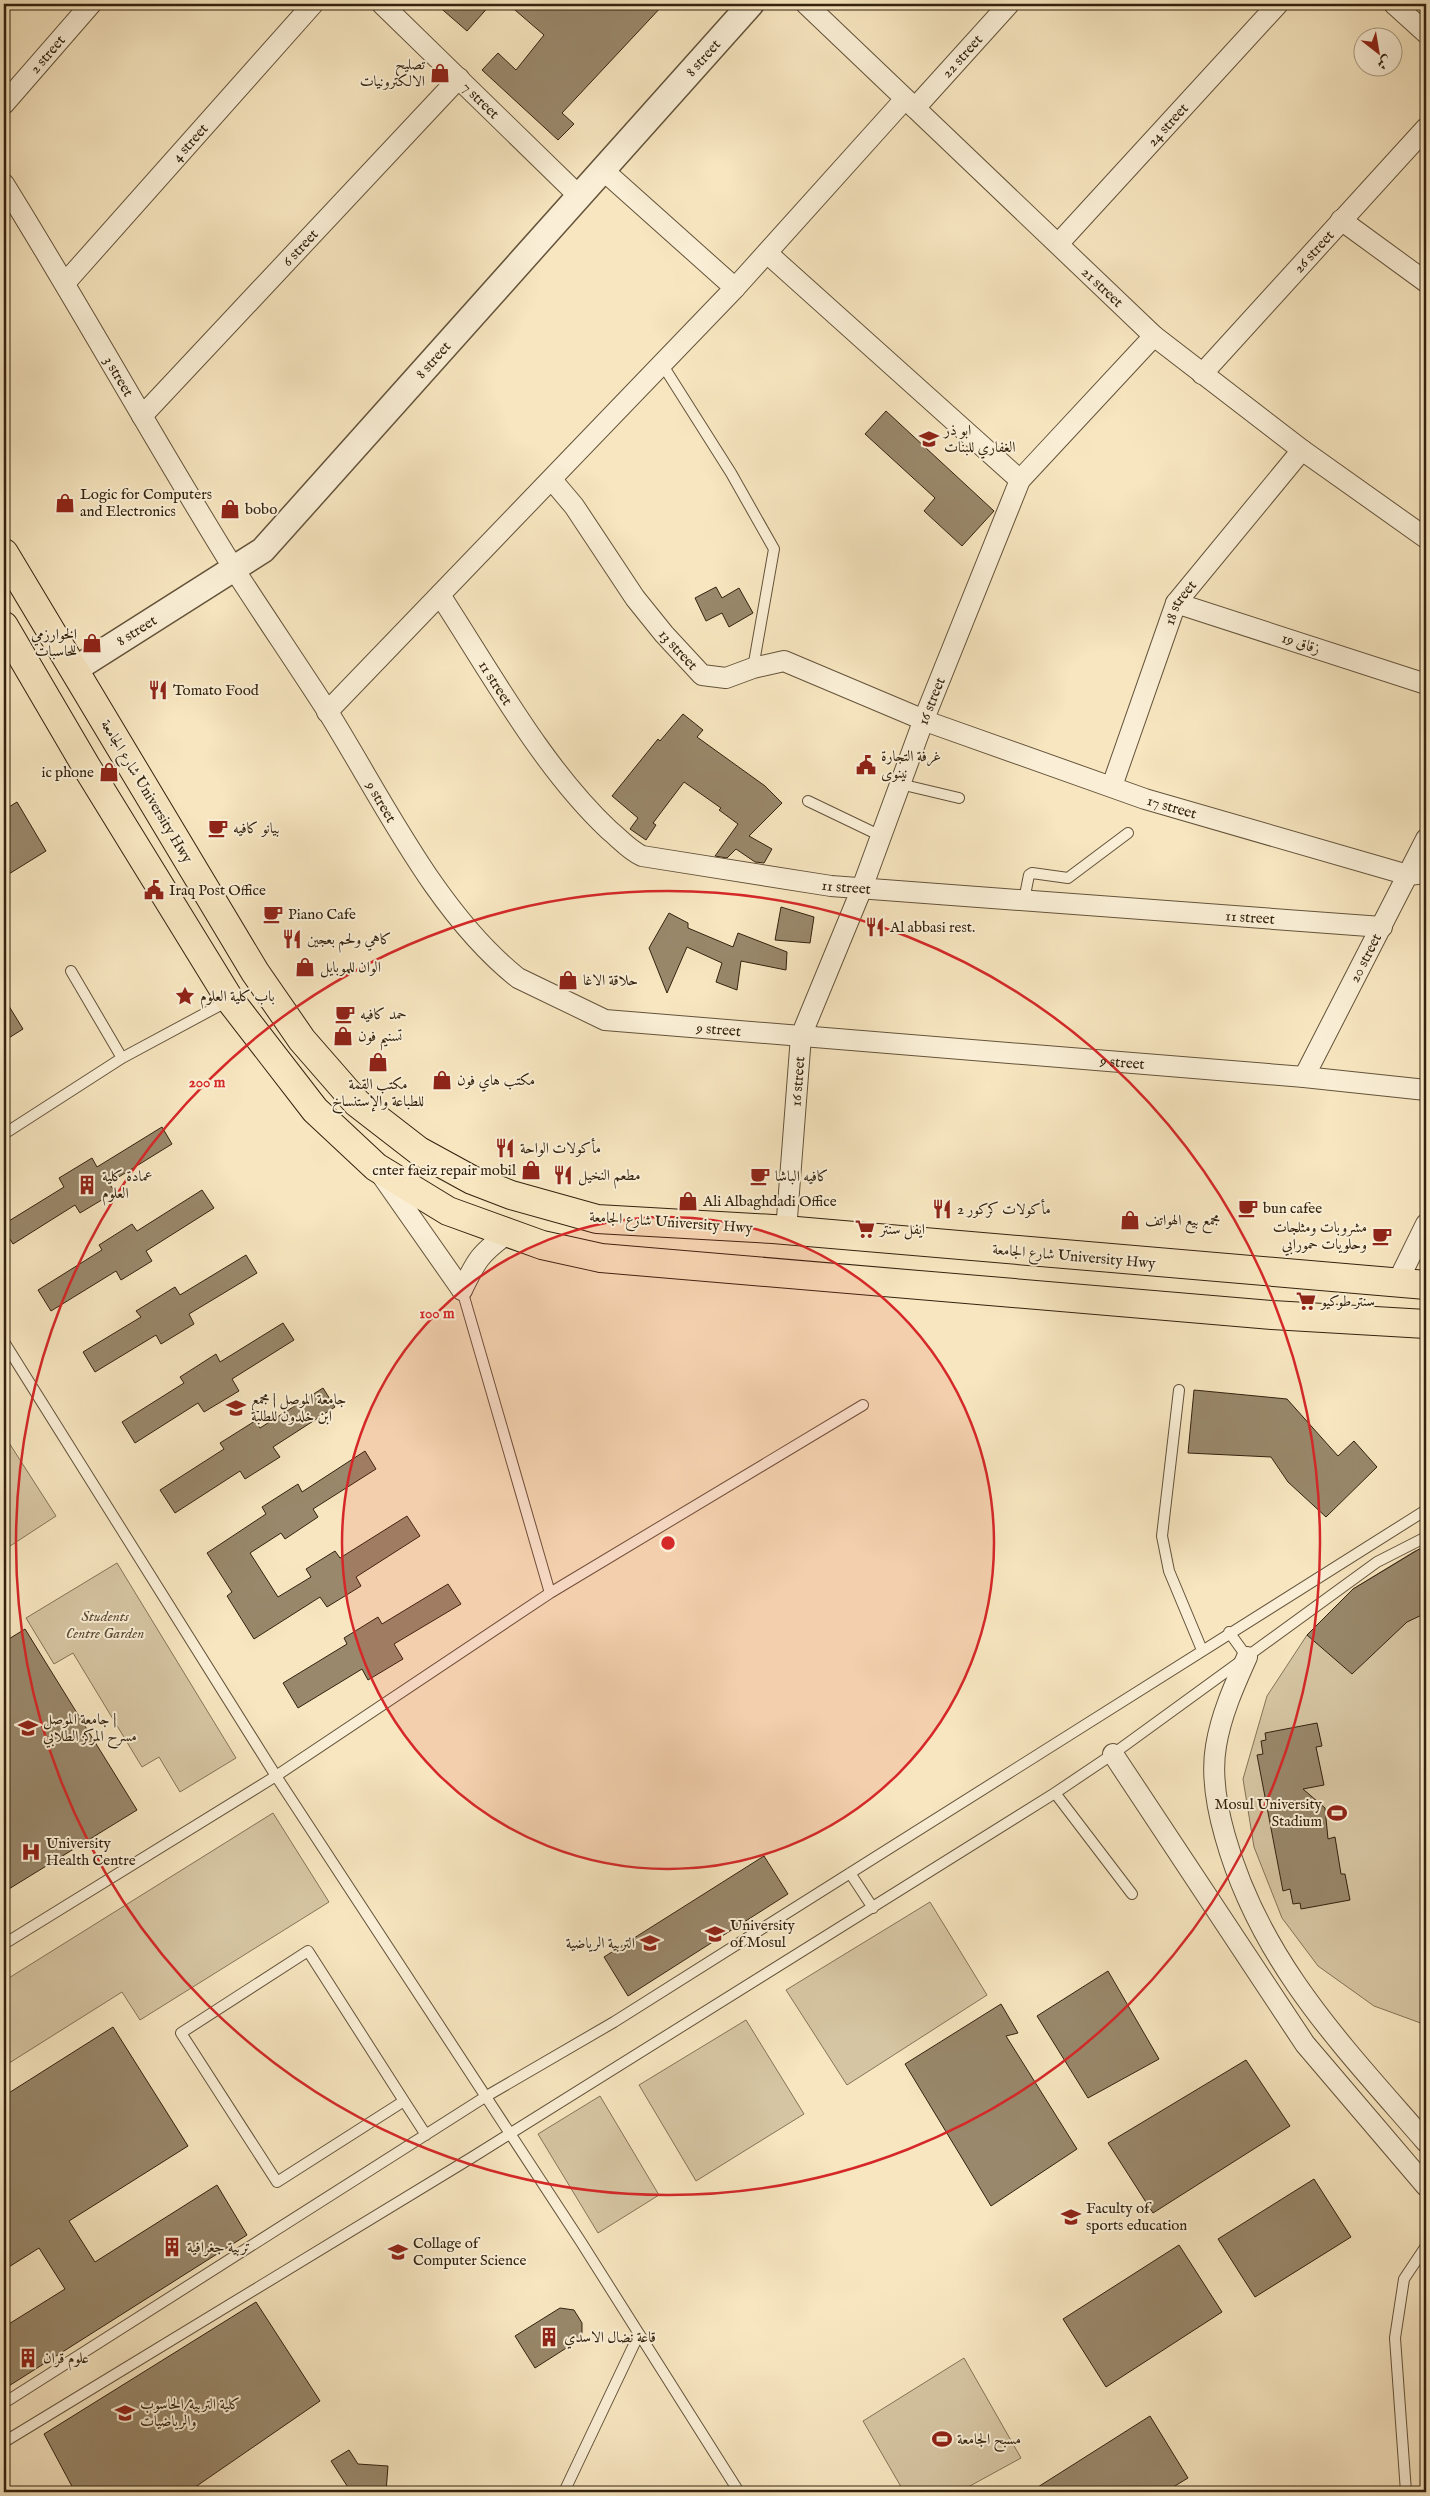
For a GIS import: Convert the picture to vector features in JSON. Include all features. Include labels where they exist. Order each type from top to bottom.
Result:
[{"type":"main road","name":"شارع الجامعة University Hwy","points":[[4,553],[254,972],[302,1040],[357,1103],[419,1151],[472,1180],[511,1195],[597,1218],[786,1231],[1276,1274],[1426,1285]]},
{"type":"main road","points":[[4,626],[86,766],[230,1000],[315,1110],[376,1167],[448,1211],[542,1245],[601,1258],[1272,1315],[1426,1324]]},
{"type":"main road","points":[[1272,1315],[1276,1274]]},
{"type":"street","name":"2 street","points":[[4,104],[92,4]]},
{"type":"street","name":"4 street","points":[[65,283],[313,4]]},
{"type":"street","name":"7 street","points":[[382,4],[579,196]]},
{"type":"street","name":"8 street","points":[[74,670],[263,550],[751,4]]},
{"type":"street","name":"21 street","points":[[806,4],[1154,336],[1302,450],[1426,538]]},
{"type":"street","name":"22 street","points":[[327,712],[552,480],[767,252],[1009,4]]},
{"type":"street","name":"24 street","points":[[1058,244],[1278,4]]},
{"type":"street","points":[[1394,4],[1426,33]]},
{"type":"street","name":"6 street","points":[[142,416],[459,78]]},
{"type":"street","name":"26 street","points":[[1202,374],[1426,128]]},
{"type":"street","points":[[603,170],[735,288]]},
{"type":"street","name":"3 street","points":[[4,184],[234,568]]},
{"type":"street","points":[[1342,220],[1426,282]]},
{"type":"street","points":[[767,252],[1020,480]]},
{"type":"street","name":"16 street","points":[[786,1231],[801,1036],[862,888],[924,719],[1020,480],[1154,336]]},
{"type":"street","name":"18 street","points":[[1112,786],[1176,603],[1302,450]]},
{"type":"street","name":"13 street","points":[[552,480],[574,506],[635,598],[664,634],[702,675],[726,678],[752,668],[784,661],[924,719]]},
{"type":"street","name":"9 street","points":[[234,568],[327,712],[423,870],[456,913],[507,969],[518,978],[605,1020],[1304,1077],[1426,1090]]},
{"type":"street","name":"11 street","points":[[440,595],[554,769],[598,819],[634,852],[642,856],[831,886],[1382,927]]},
{"type":"street","name":"زقاق 19","points":[[1176,603],[1426,684]]},
{"type":"street","name":"17 street","points":[[924,719],[1145,798],[1417,874]]},
{"type":"street","name":"20 street","points":[[1304,1077],[1382,927],[1417,874],[1426,839]]},
{"type":"street","points":[[376,1167],[462,1290],[476,1261],[483,1252],[508,1233]]},
{"type":"street","points":[[1397,1283],[1426,1224]]},
{"type":"street","points":[[1247,1657],[1225,1710],[1216,1748],[1219,1814],[1241,1883],[1270,1943],[1295,1985],[1318,2017],[1426,2142]]},
{"type":"street","points":[[1113,1754],[1305,2044],[1426,2186]]},
{"type":"lane","points":[[662,364],[731,473],[774,549],[752,668]]},
{"type":"lane","points":[[900,784],[959,798]]},
{"type":"lane","points":[[808,802],[881,836]]},
{"type":"lane","points":[[1024,900],[1029,875],[1032,873],[1068,878],[1128,833]]},
{"type":"lane","points":[[71,971],[122,1058]]},
{"type":"lane","points":[[4,1134],[122,1058],[230,1000]]},
{"type":"lane","points":[[462,1290],[550,1593]]},
{"type":"lane","points":[[4,1342],[276,1776],[639,2334],[739,2492]]},
{"type":"lane","points":[[1179,1390],[1162,1536],[1169,1571],[1202,1650]]},
{"type":"lane","points":[[4,1944],[276,1776],[550,1593],[863,1405]]},
{"type":"lane","points":[[4,2402],[485,2097],[614,2022],[1229,1632],[1426,1510]]},
{"type":"lane","points":[[4,2442],[509,2134],[873,1908],[1113,1754],[1376,1562],[1426,1537]]},
{"type":"lane","points":[[1229,1632],[1247,1657]]},
{"type":"lane","points":[[1055,1792],[1132,1894]]},
{"type":"lane","points":[[850,1873],[873,1908]]},
{"type":"lane","points":[[404,2101],[277,2182],[181,2033],[308,1951],[426,2135]]},
{"type":"lane","points":[[1406,2492],[1395,2338],[1404,2279],[1426,2246]]},
{"type":"lane","points":[[564,2492],[639,2334]]},
{"type":"green space","points":[[4,1435],[56,1516],[4,1550]]},
{"type":"green space","name":"Mosul University Stadium","points":[[1426,1548],[1426,2025],[1374,2006],[1318,1966],[1282,1918],[1254,1847],[1243,1779],[1267,1696],[1307,1635],[1353,1589],[1415,1551]]},
{"type":"green space","name":"Students Centre Garden","points":[[117,1563],[236,1758],[180,1792],[159,1757],[142,1767],[73,1653],[54,1664],[26,1618]]},
{"type":"green space","points":[[273,1813],[329,1902],[140,2020],[122,1992],[6,2065],[4,2061],[4,1981]]},
{"type":"green space","points":[[930,1902],[987,1995],[847,2085],[786,1990]]},
{"type":"green space","points":[[746,2020],[804,2114],[696,2181],[639,2085]]},
{"type":"green space","points":[[600,2096],[659,2195],[598,2233],[538,2134]]},
{"type":"green space","name":"مسبح الجامعة","points":[[964,2358],[1021,2458],[959,2492],[904,2492],[863,2421]]},
{"type":"building","points":[[436,4],[491,4],[467,31]]},
{"type":"building","points":[[508,4],[664,4],[562,113],[574,124],[558,140],[482,70],[498,53],[516,70],[544,35]]},
{"type":"building","points":[[886,411],[994,511],[962,546],[924,511],[935,498],[865,434]]},
{"type":"building","points":[[716,587],[722,598],[739,588],[753,613],[729,627],[722,613],[706,621],[695,598]]},
{"type":"building","points":[[683,714],[703,730],[697,737],[765,786],[782,803],[749,836],[772,849],[764,863],[755,862],[736,849],[727,858],[715,856],[738,824],[719,810],[721,808],[684,782],[653,823],[656,825],[646,840],[630,829],[638,818],[612,796],[658,739],[660,741]]},
{"type":"building","points":[[17,802],[46,851],[4,877],[4,810]]},
{"type":"building","points":[[781,907],[814,917],[810,943],[775,940]]},
{"type":"building","points":[[669,913],[688,923],[688,928],[733,947],[738,933],[787,952],[786,970],[741,961],[737,990],[716,982],[722,963],[687,947],[667,993],[649,948]]},
{"type":"building","points":[[4,998],[23,1029],[4,1041]]},
{"type":"building","name":"عمادة كلية العلوم","points":[[162,1127],[172,1144],[109,1183],[115,1192],[80,1213],[75,1205],[13,1244],[4,1230],[4,1224],[64,1187],[59,1178],[92,1158],[97,1167]]},
{"type":"building","points":[[202,1190],[214,1208],[146,1251],[152,1261],[121,1280],[116,1271],[51,1311],[38,1290],[102,1250],[99,1245],[132,1224],[137,1231]]},
{"type":"building","points":[[246,1255],[257,1273],[189,1314],[194,1324],[161,1344],[156,1335],[95,1372],[83,1352],[141,1317],[136,1311],[175,1287],[180,1295]]},
{"type":"building","points":[[283,1323],[294,1340],[232,1379],[239,1391],[204,1412],[198,1403],[135,1443],[122,1422],[184,1383],[180,1377],[216,1354],[220,1362]]},
{"type":"building","points":[[323,1388],[335,1407],[273,1447],[280,1457],[245,1479],[240,1471],[175,1513],[160,1490],[224,1449],[220,1443],[255,1421],[260,1428]]},
{"type":"building","points":[[1194,1390],[1287,1399],[1338,1456],[1354,1441],[1377,1467],[1326,1517],[1288,1482],[1271,1457],[1188,1453]]},
{"type":"building","points":[[365,1451],[376,1469],[313,1509],[318,1517],[285,1539],[281,1533],[250,1553],[278,1597],[311,1577],[306,1569],[335,1551],[340,1558],[407,1516],[420,1536],[356,1577],[361,1586],[327,1607],[320,1597],[254,1639],[227,1596],[232,1592],[207,1553],[266,1514],[262,1507],[298,1484],[302,1492]]},
{"type":"building","points":[[1426,1545],[1426,1613],[1407,1622],[1352,1674],[1307,1635],[1353,1589]]},
{"type":"building","points":[[448,1584],[461,1604],[394,1644],[403,1659],[368,1680],[362,1669],[298,1708],[283,1683],[347,1644],[344,1638],[378,1617],[382,1624]]},
{"type":"building","points":[[25,1629],[137,1810],[4,1892],[4,1642]]},
{"type":"building","points":[[1317,1723],[1322,1746],[1316,1747],[1324,1785],[1303,1789],[1325,1808],[1328,1839],[1335,1837],[1341,1874],[1345,1874],[1350,1900],[1301,1909],[1300,1903],[1293,1904],[1290,1889],[1283,1891],[1257,1755],[1263,1754],[1261,1741],[1266,1740],[1265,1733]]},
{"type":"building","points":[[764,1856],[788,1894],[628,1996],[604,1957]]},
{"type":"building","points":[[1108,1971],[1159,2059],[1088,2098],[1037,2016]]},
{"type":"building","points":[[1001,2004],[1018,2033],[1006,2036],[1077,2149],[991,2206],[905,2064]]},
{"type":"building","points":[[113,2027],[188,2146],[69,2221],[95,2262],[217,2185],[247,2235],[4,2389],[4,2327],[65,2289],[39,2248],[4,2270],[4,2096]]},
{"type":"building","points":[[1246,2060],[1290,2126],[1153,2213],[1108,2143]]},
{"type":"building","points":[[1314,2179],[1351,2237],[1255,2297],[1218,2239]]},
{"type":"building","points":[[1179,2245],[1222,2312],[1106,2387],[1063,2319]]},
{"type":"building","points":[[256,2302],[320,2401],[188,2492],[75,2492],[44,2434]]},
{"type":"building","name":"قاعة نضال الاسدي","points":[[560,2308],[574,2310],[582,2323],[582,2338],[535,2368],[515,2336]]},
{"type":"building","points":[[1150,2416],[1188,2478],[1165,2492],[1030,2492]]},
{"type":"building","points":[[349,2450],[358,2464],[388,2466],[386,2492],[351,2492],[331,2461]]},
{"type":"place","name":"تصليح الالكترونيات","points":[[440,73]]},
{"type":"place","name":"ابو ذر الغفاري للبنات","points":[[929,439]]},
{"type":"place","name":"Logic for Computers and Electronics","points":[[65,503]]},
{"type":"place","name":"bobo","points":[[230,509]]},
{"type":"place","name":"الخوارزمي للحاسبات","points":[[92,643]]},
{"type":"place","name":"Tomato Food","points":[[158,690]]},
{"type":"place","name":"غرفة التجارة نينوى","points":[[866,765]]},
{"type":"place","name":"ic phone","points":[[109,772]]},
{"type":"place","name":"بيانو كافيه","points":[[218,828]]},
{"type":"place","name":"Iraq Post Office","points":[[154,890]]},
{"type":"place","name":"Piano Cafe","points":[[273,914]]},
{"type":"place","name":"Al abbasi rest.","points":[[875,927]]},
{"type":"place","name":"كاهي ولحم بعجين","points":[[292,939]]},
{"type":"place","name":"الوان للموبايل","points":[[305,967]]},
{"type":"place","name":"حلاقة الاغا","points":[[568,980]]},
{"type":"place","name":"باب كلية العلوم","points":[[185,996]]},
{"type":"place","name":"حمد كافيه","points":[[345,1014]]},
{"type":"place","name":"تسنيم فون","points":[[343,1036]]},
{"type":"place","name":"مكتب القمة للطباعة والإستنساخ","points":[[378,1062]]},
{"type":"place","name":"مكتب هاي فون","points":[[442,1080]]},
{"type":"place","name":"مأكولات الواحة","points":[[505,1148]]},
{"type":"place","name":"cnter faeiz repair mobil","points":[[531,1170]]},
{"type":"place","name":"مطعم النخيل","points":[[563,1175]]},
{"type":"place","name":"كافيه الباشا","points":[[760,1176]]},
{"type":"place","name":"عمادة كلية العلوم","points":[[87,1185]]},
{"type":"place","name":"Ali Albaghdadi Office","points":[[688,1201]]},
{"type":"place","name":"bun cafee","points":[[1248,1208]]},
{"type":"place","name":"مأكولات كركور 2","points":[[942,1209]]},
{"type":"place","name":"مجمع بيع الهواتف","points":[[1130,1220]]},
{"type":"place","name":"ايفل سنتر","points":[[865,1229]]},
{"type":"place","name":"مشروبات ومثلجات وحلويات حمورابي","points":[[1382,1236]]},
{"type":"place","name":"سنتر طوكيو","points":[[1306,1301]]},
{"type":"place","name":"جامعة الموصل | مجمع ابن خلدون للطلبة","points":[[236,1408]]},
{"type":"place","name":"جامعة الموصل | مسرح المركز الطلابي","points":[[28,1728]]},
{"type":"place","name":"Mosul University Stadium","points":[[1337,1813]]},
{"type":"place","name":"University Health Centre","points":[[31,1852]]},
{"type":"place","name":"University of Mosul","points":[[715,1934]]},
{"type":"place","name":"التربية الرياضية","points":[[650,1943]]},
{"type":"place","name":"Faculty of sports education","points":[[1071,2217]]},
{"type":"place","name":"تربية جغرافية","points":[[172,2247]]},
{"type":"place","name":"Collage of Computer Science","points":[[398,2252]]},
{"type":"place","name":"قاعة نضال الاسدي","points":[[549,2337]]},
{"type":"place","name":"علوم قران","points":[[28,2358]]},
{"type":"place","name":"كلية التربية/الحاسوب والرياضيات","points":[[125,2413]]},
{"type":"place","name":"مسبح الجامعة","points":[[942,2439]]}]
